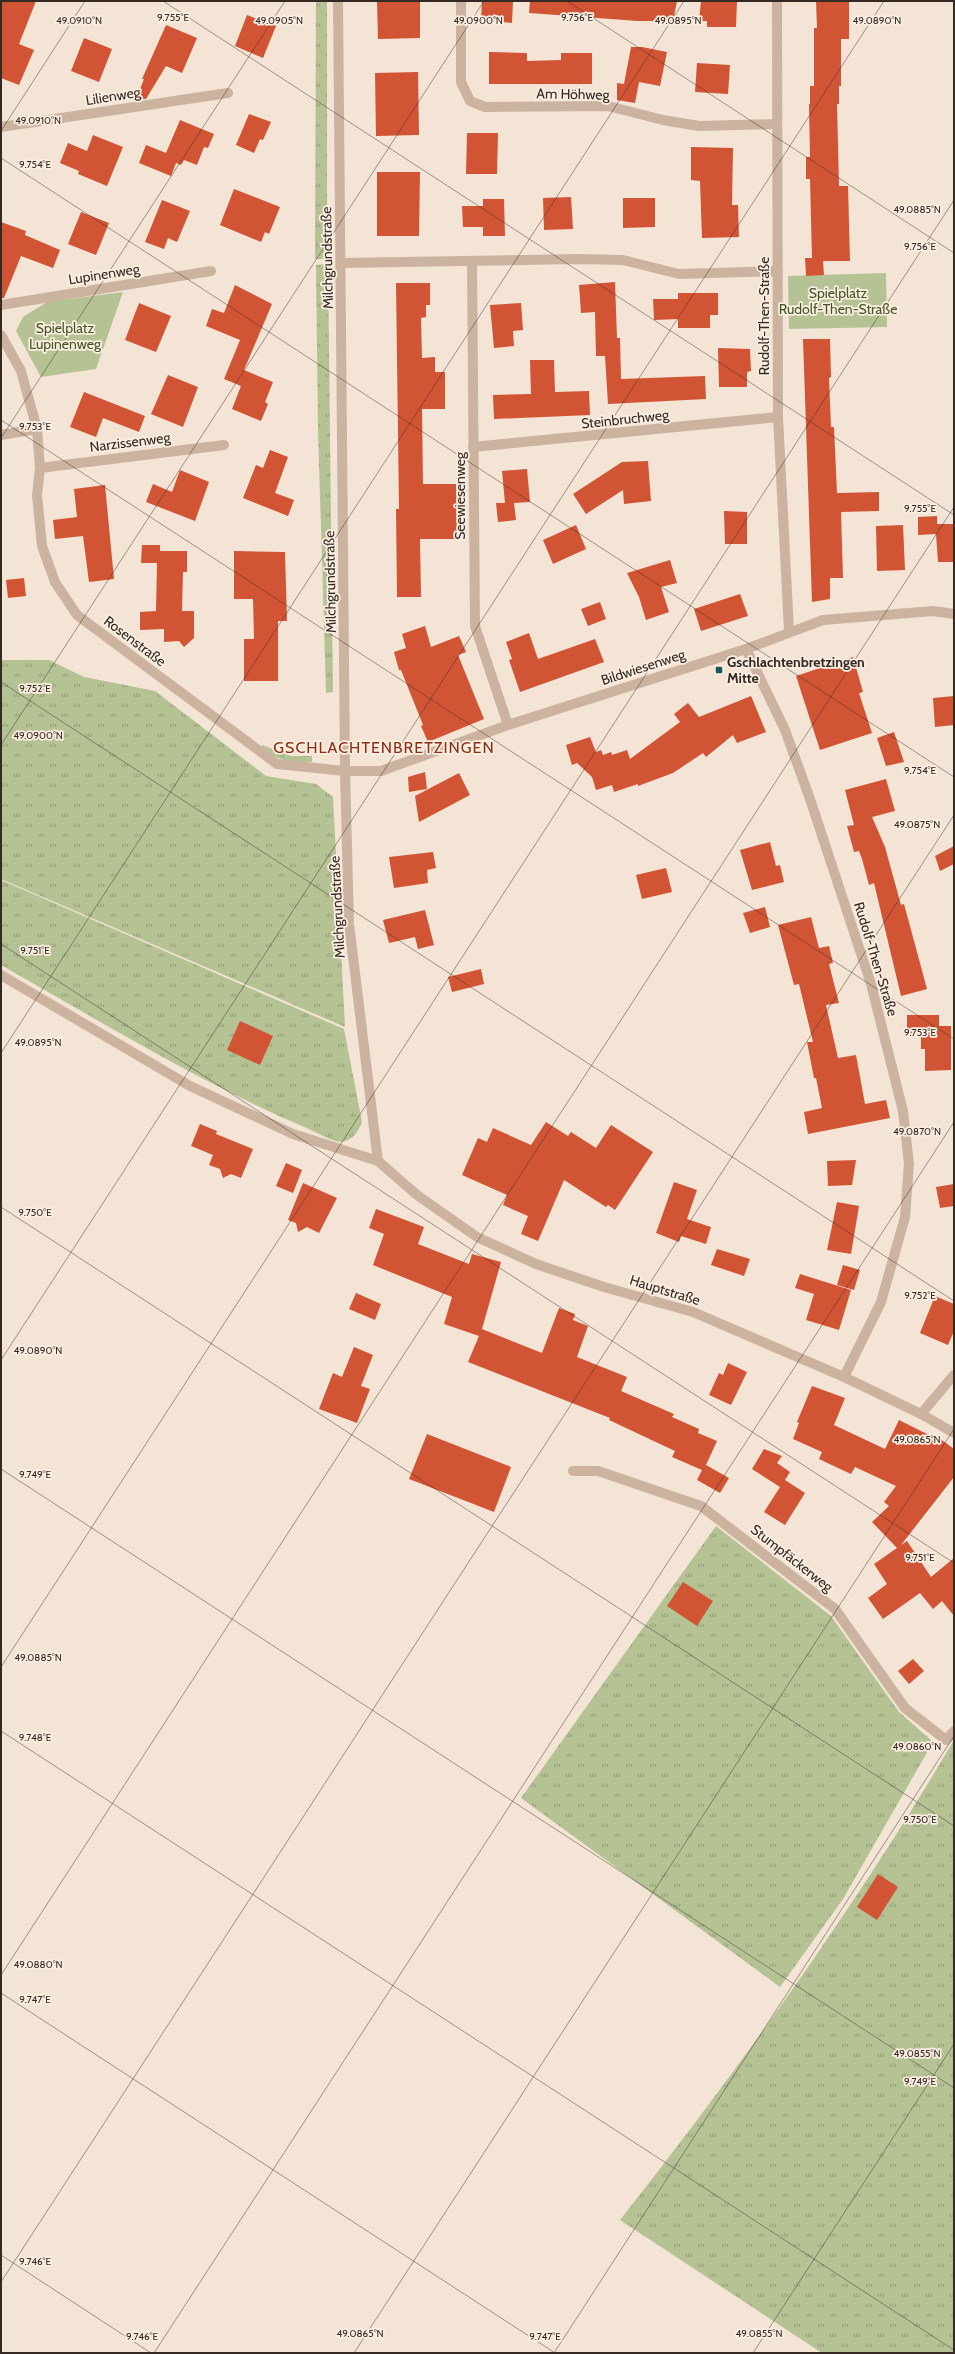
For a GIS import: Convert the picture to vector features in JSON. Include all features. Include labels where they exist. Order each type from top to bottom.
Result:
[{"type":"street","name":"Milchgrundstraße","points":[[338,1],[345,771],[349,924],[378,1161]]},
{"type":"street","name":"Am Höhweg","points":[[461,1],[461,82],[470,101],[485,107],[608,106],[663,120],[699,126],[778,124]]},
{"type":"street","name":"Rudolf-Then-Straße","points":[[777,1],[778,417],[789,631]]},
{"type":"street","name":"Lilienweg","points":[[1,127],[228,93]]},
{"type":"street","points":[[341,263],[623,260],[679,274],[778,271]]},
{"type":"street","name":"Seewiesenweg","points":[[472,262],[475,626],[508,725]]},
{"type":"street","name":"Lupinenweg","points":[[1,305],[211,271]]},
{"type":"street","name":"Rosenstraße","points":[[1,335],[21,371],[37,429],[40,468],[37,495],[42,546],[55,582],[77,615],[277,764],[345,771]]},
{"type":"street","name":"Steinbruchweg","points":[[474,448],[778,417]]},
{"type":"street","points":[[1,435],[37,429]]},
{"type":"street","name":"Narzissenweg","points":[[40,468],[224,445]]},
{"type":"street","name":"Bildwiesenweg","points":[[345,771],[382,771],[508,725],[746,649],[789,631],[823,620],[933,610],[954,614]]},
{"type":"street","name":"Rudolf-Then-Straße","points":[[746,649],[785,730],[810,799],[871,984],[903,1112],[908,1164],[905,1217],[881,1302],[844,1377]]},
{"type":"street","points":[[1,975],[190,1086],[293,1134],[378,1161]]},
{"type":"street","name":"Hauptstraße","points":[[378,1161],[417,1195],[477,1237],[536,1264],[604,1287],[693,1312],[844,1377],[921,1414],[954,1433]]},
{"type":"street","points":[[921,1414],[954,1375]]},
{"type":"street","name":"Stumpfäckerweg","points":[[573,1471],[598,1471],[701,1506],[835,1609],[905,1708],[946,1740],[954,1731]]},
{"type":"green space","points":[[316,1],[327,1],[327,259],[315,259]]},
{"type":"green space","points":[[328,264],[333,692],[326,693],[318,430],[316,265]]},
{"type":"green space","name":"Spielplatz Rudolf-Then-Straße","points":[[886,273],[887,327],[789,329],[788,276]]},
{"type":"green space","name":"Spielplatz Lupinenweg","points":[[123,292],[96,369],[41,377],[16,331],[23,317],[47,302]]},
{"type":"green space","points":[[1,660],[49,660],[84,677],[155,691],[266,776],[316,784],[333,797],[345,1027],[1,879]]},
{"type":"green space","points":[[262,745],[291,756],[312,756],[312,762],[287,762],[260,749]]},
{"type":"green space","points":[[1,880],[344,1029],[362,1122],[359,1129],[351,1138],[345,1141],[341,1142],[327,1138],[225,1090],[149,1050],[1,965]]},
{"type":"green space","points":[[716,1526],[831,1616],[899,1712],[931,1740],[929,1749],[843,1899],[780,1987],[521,1798]]},
{"type":"green space","points":[[954,1740],[954,2353],[822,2353],[620,2220],[753,2045],[837,1925],[916,1803]]},
{"type":"building","points":[[1,1],[36,1],[19,44],[34,50],[19,85],[1,78]]},
{"type":"building","points":[[377,1],[420,1],[420,38],[378,39]]},
{"type":"building","points":[[482,1],[513,1],[512,23],[481,20]]},
{"type":"building","points":[[530,1],[677,1],[673,21],[638,21],[529,13]]},
{"type":"building","points":[[701,1],[737,1],[736,27],[707,27],[707,21],[699,21]]},
{"type":"building","points":[[816,1],[849,1],[849,39],[841,39],[841,86],[839,86],[839,104],[837,104],[839,186],[848,186],[850,261],[823,261],[824,275],[806,276],[805,258],[812,258],[810,179],[806,179],[806,157],[810,157],[809,104],[810,86],[814,86],[814,28],[817,28]]},
{"type":"building","points":[[247,15],[276,26],[263,58],[235,46]]},
{"type":"building","points":[[166,25],[197,38],[182,73],[166,66],[146,99],[141,99],[137,97],[144,79],[142,79]]},
{"type":"building","points":[[84,38],[112,49],[99,82],[71,71]]},
{"type":"building","points":[[631,47],[642,47],[667,52],[660,86],[639,82],[635,103],[617,100],[617,83],[624,84]]},
{"type":"building","points":[[489,52],[527,53],[527,61],[561,60],[561,53],[592,53],[592,84],[489,84]]},
{"type":"building","points":[[697,63],[730,65],[728,94],[695,92]]},
{"type":"building","points":[[418,72],[419,135],[376,136],[375,73]]},
{"type":"building","points":[[249,114],[271,122],[263,140],[260,139],[254,153],[236,145]]},
{"type":"building","points":[[180,120],[214,134],[208,148],[204,147],[197,165],[184,160],[181,165],[176,163],[171,176],[139,163],[146,145],[166,153]]},
{"type":"building","points":[[467,133],[498,133],[497,174],[466,174]]},
{"type":"building","points":[[93,135],[123,147],[107,186],[78,174],[79,171],[60,163],[68,143],[87,151]]},
{"type":"building","points":[[691,147],[733,148],[732,205],[738,205],[739,237],[702,238],[700,181],[691,180]]},
{"type":"building","points":[[377,172],[420,172],[419,236],[377,236]]},
{"type":"building","points":[[234,189],[280,207],[269,234],[265,232],[261,242],[220,225]]},
{"type":"building","points":[[571,197],[573,229],[544,230],[543,198]]},
{"type":"building","points":[[623,198],[655,198],[655,227],[623,228]]},
{"type":"building","points":[[483,199],[504,199],[505,236],[483,236],[483,227],[463,227],[462,206],[483,206]]},
{"type":"building","points":[[162,200],[190,211],[177,242],[168,238],[164,249],[145,242]]},
{"type":"building","points":[[81,212],[109,223],[96,255],[68,244]]},
{"type":"building","points":[[1,222],[26,231],[25,235],[60,250],[53,268],[21,256],[4,298],[1,298]]},
{"type":"building","points":[[615,282],[617,338],[620,338],[621,379],[705,376],[706,399],[608,404],[605,356],[596,356],[595,312],[581,313],[579,285]]},
{"type":"building","points":[[396,283],[430,283],[430,305],[426,305],[426,317],[421,318],[422,358],[435,357],[435,372],[445,372],[445,409],[422,409],[423,484],[456,484],[457,539],[420,539],[421,597],[397,597],[396,509],[399,509]]},
{"type":"building","points":[[235,285],[272,304],[244,370],[273,382],[265,402],[268,404],[261,421],[232,409],[241,386],[224,379],[240,340],[206,326],[212,309],[224,313]]},
{"type":"building","points":[[678,293],[718,293],[718,315],[710,315],[710,328],[678,328],[678,319],[654,320],[653,299],[678,299]]},
{"type":"building","points":[[139,303],[171,316],[156,352],[125,340]]},
{"type":"building","points":[[521,303],[523,330],[513,331],[514,346],[494,348],[490,305]]},
{"type":"building","points":[[803,339],[830,339],[831,377],[829,378],[831,427],[834,427],[837,493],[879,492],[879,511],[841,512],[843,578],[830,578],[830,599],[812,602]]},
{"type":"building","points":[[718,348],[750,349],[751,371],[747,372],[747,387],[719,387]]},
{"type":"building","points":[[530,360],[554,360],[555,392],[589,391],[590,415],[494,419],[493,395],[531,394]]},
{"type":"building","points":[[168,375],[198,387],[183,427],[151,414]]},
{"type":"building","points":[[84,392],[145,416],[139,432],[103,418],[96,437],[70,427]]},
{"type":"building","points":[[270,450],[288,457],[275,493],[294,500],[288,516],[243,498],[256,465],[263,468]]},
{"type":"building","points":[[648,461],[651,501],[624,504],[623,490],[586,514],[573,494],[622,462]]},
{"type":"building","points":[[527,469],[530,502],[514,503],[516,520],[498,522],[496,503],[505,503],[502,471]]},
{"type":"building","points":[[180,470],[209,482],[195,521],[146,502],[153,484],[172,492]]},
{"type":"building","points":[[105,485],[114,579],[89,582],[83,536],[55,539],[53,520],[77,517],[74,489]]},
{"type":"building","points":[[724,511],[747,512],[747,544],[725,544]]},
{"type":"building","points":[[937,516],[937,524],[954,524],[954,562],[938,562],[936,534],[918,535],[918,517]]},
{"type":"building","points":[[576,525],[586,549],[553,564],[543,540]]},
{"type":"building","points":[[903,525],[905,570],[877,571],[876,526]]},
{"type":"building","points":[[142,545],[160,545],[160,551],[187,551],[187,572],[183,572],[182,611],[194,611],[194,638],[184,647],[179,641],[164,642],[164,629],[140,630],[140,612],[156,611],[157,563],[141,563]]},
{"type":"building","points":[[234,551],[285,552],[287,621],[278,621],[278,681],[244,681],[244,639],[254,639],[253,599],[234,599]]},
{"type":"building","points":[[670,560],[677,583],[661,587],[669,612],[646,620],[639,597],[627,573]]},
{"type":"building","points":[[24,578],[26,596],[8,598],[6,580]]},
{"type":"building","points":[[740,594],[748,616],[701,631],[694,609]]},
{"type":"building","points":[[600,602],[606,619],[588,626],[581,609]]},
{"type":"building","points":[[425,626],[431,647],[459,636],[466,652],[458,655],[484,719],[428,742],[421,726],[423,725],[401,670],[399,670],[394,652],[406,648],[402,634]]},
{"type":"building","points":[[529,633],[538,659],[595,639],[604,662],[520,692],[509,660],[512,659],[506,642]]},
{"type":"building","points":[[853,657],[863,692],[859,693],[872,733],[820,750],[796,676]]},
{"type":"building","points":[[751,696],[766,732],[737,743],[733,735],[706,757],[703,753],[673,773],[638,786],[638,784],[614,792],[612,785],[596,790],[592,777],[577,763],[572,765],[566,745],[590,737],[596,752],[601,750],[603,755],[611,752],[612,755],[627,750],[630,759],[680,722],[674,714],[688,703],[699,717]]},
{"type":"building","points":[[954,696],[954,725],[935,727],[933,698]]},
{"type":"building","points":[[894,732],[904,762],[886,766],[877,738]]},
{"type":"building","points":[[425,772],[427,789],[409,792],[408,777]]},
{"type":"building","points":[[459,773],[470,795],[419,822],[415,796]]},
{"type":"building","points":[[886,779],[895,811],[872,817],[885,847],[901,905],[904,904],[927,989],[901,996],[874,883],[869,885],[859,851],[854,852],[847,826],[854,825],[845,790]]},
{"type":"building","points":[[770,842],[776,866],[780,865],[784,882],[752,890],[740,850]]},
{"type":"building","points":[[954,846],[954,864],[940,871],[935,856]]},
{"type":"building","points":[[433,852],[436,868],[427,870],[428,883],[394,888],[389,857]]},
{"type":"building","points":[[666,868],[672,892],[642,899],[636,875]]},
{"type":"building","points":[[765,907],[770,927],[750,933],[743,913]]},
{"type":"building","points":[[425,910],[434,945],[418,949],[415,937],[389,943],[383,920]]},
{"type":"building","points":[[811,917],[819,948],[829,946],[833,963],[829,964],[839,1003],[826,1005],[838,1058],[856,1055],[865,1104],[886,1100],[890,1118],[808,1134],[804,1112],[822,1108],[807,1042],[813,1042],[799,984],[794,985],[778,925]]},
{"type":"building","points":[[481,969],[484,984],[452,992],[448,977]]},
{"type":"building","points":[[907,1015],[939,1015],[939,1026],[951,1026],[951,1070],[925,1071],[925,1049],[921,1049],[921,1036],[907,1036]]},
{"type":"building","points":[[240,1021],[273,1036],[260,1065],[227,1050]]},
{"type":"building","points":[[546,1122],[568,1136],[571,1132],[596,1148],[611,1125],[653,1152],[615,1210],[608,1205],[606,1207],[564,1180],[538,1241],[521,1234],[528,1216],[503,1205],[507,1195],[462,1175],[478,1138],[487,1142],[493,1128],[531,1145]]},
{"type":"building","points":[[200,1124],[217,1131],[216,1134],[253,1149],[241,1178],[231,1174],[223,1178],[220,1169],[209,1165],[213,1155],[191,1146]]},
{"type":"building","points":[[856,1160],[852,1185],[828,1186],[827,1161]]},
{"type":"building","points":[[286,1163],[302,1170],[293,1193],[276,1186]]},
{"type":"building","points":[[674,1182],[697,1190],[687,1219],[711,1227],[706,1244],[681,1236],[679,1242],[656,1233]]},
{"type":"building","points":[[303,1183],[337,1198],[319,1233],[307,1227],[298,1232],[296,1223],[288,1220]]},
{"type":"building","points":[[954,1184],[954,1206],[940,1208],[936,1187]]},
{"type":"building","points":[[837,1202],[859,1206],[851,1254],[827,1250]]},
{"type":"building","points":[[376,1209],[424,1227],[418,1244],[469,1264],[472,1254],[501,1262],[482,1329],[542,1353],[559,1308],[575,1314],[573,1320],[588,1326],[577,1357],[627,1377],[621,1391],[674,1414],[672,1417],[699,1429],[698,1433],[717,1441],[706,1465],[729,1478],[720,1493],[697,1480],[702,1470],[672,1457],[675,1451],[609,1420],[610,1418],[468,1362],[479,1336],[444,1324],[452,1297],[373,1265],[384,1234],[369,1228]]},
{"type":"building","points":[[717,1249],[750,1259],[744,1276],[711,1265]]},
{"type":"building","points":[[843,1265],[860,1270],[854,1290],[837,1285]]},
{"type":"building","points":[[800,1274],[851,1290],[839,1330],[806,1320],[814,1294],[795,1288]]},
{"type":"building","points":[[356,1293],[381,1304],[375,1320],[349,1309]]},
{"type":"building","points":[[935,1296],[954,1304],[954,1331],[948,1345],[920,1333]]},
{"type":"building","points":[[354,1347],[373,1355],[361,1386],[370,1389],[357,1423],[319,1409],[333,1373],[342,1377]]},
{"type":"building","points":[[728,1363],[747,1372],[731,1405],[709,1395],[719,1373],[723,1375]]},
{"type":"building","points":[[812,1386],[845,1398],[834,1425],[885,1449],[899,1420],[933,1437],[935,1435],[954,1449],[954,1477],[901,1545],[907,1541],[931,1577],[954,1558],[954,1616],[942,1601],[933,1609],[920,1593],[883,1619],[868,1598],[887,1584],[874,1564],[897,1548],[872,1522],[889,1506],[884,1502],[896,1486],[855,1467],[851,1474],[819,1459],[822,1452],[793,1439],[799,1423],[797,1422]]},
{"type":"building","points":[[427,1434],[511,1467],[494,1512],[409,1479]]},
{"type":"building","points":[[764,1449],[782,1456],[777,1463],[790,1472],[785,1480],[805,1493],[785,1525],[764,1512],[780,1487],[752,1469]]},
{"type":"building","points":[[683,1582],[713,1601],[697,1626],[667,1606]]},
{"type":"building","points":[[913,1659],[924,1671],[909,1684],[898,1671]]},
{"type":"building","points":[[878,1874],[898,1887],[877,1920],[857,1907]]},
{"type":"place","name":"Gschlachtenbretzingen Mitte","points":[[719,670]]},
{"type":"district","name":"GSCHLACHTENBRETZINGEN","points":[[384,747]]}]
